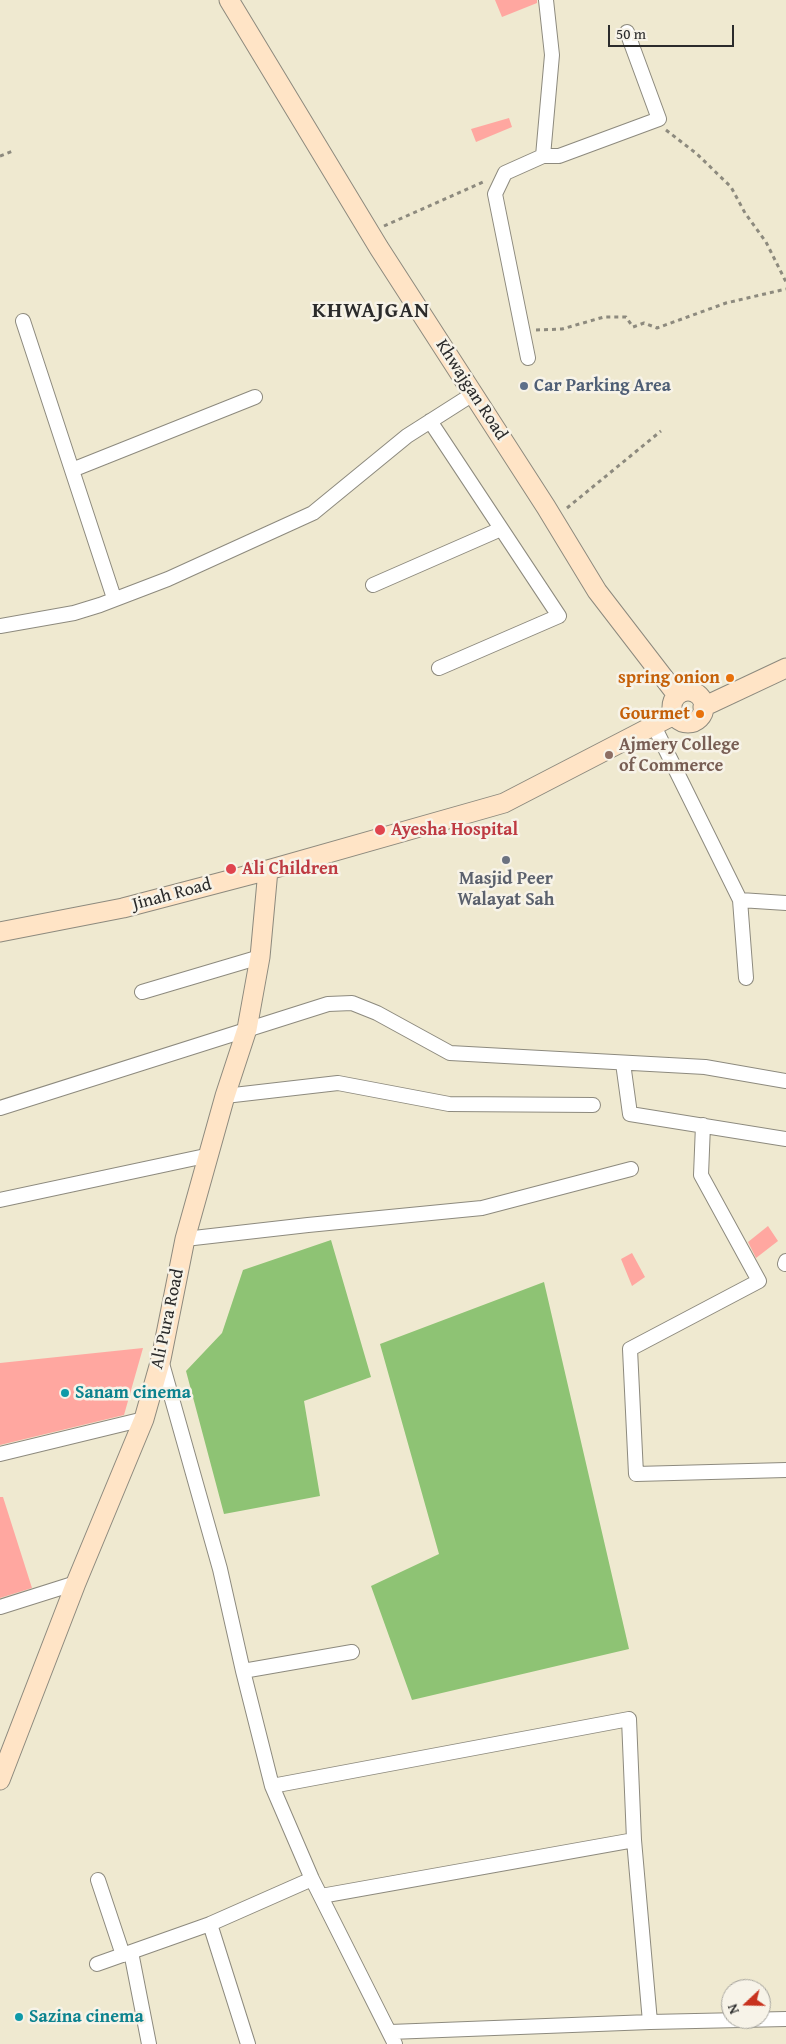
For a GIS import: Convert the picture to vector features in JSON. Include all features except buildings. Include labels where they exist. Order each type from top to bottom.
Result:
[{"type":"street","name":"Khwajgan Road","points":[[229,0],[379,248],[554,520],[597,591],[677,695]]},
{"type":"street","points":[[543,156],[552,55],[546,0]]},
{"type":"street","points":[[528,358],[494,194],[505,173],[543,156],[559,156],[659,120],[627,32]]},
{"type":"street","points":[[23,321],[114,598]]},
{"type":"street","points":[[0,626],[74,613],[168,579],[313,513],[407,436],[473,394]]},
{"type":"street","points":[[72,470],[254,398]]},
{"type":"street","points":[[430,421],[559,616],[439,668]]},
{"type":"street","points":[[373,585],[501,529]]},
{"type":"street","points":[[704,707],[699,695],[686,691],[677,695],[672,704],[674,714],[679,720],[690,722],[699,717],[704,707],[786,668]]},
{"type":"street","name":"Jinah Road","points":[[0,932],[123,908],[268,870],[504,804],[674,714]]},
{"type":"street","points":[[654,726],[740,900],[746,978]]},
{"type":"street","name":"Ali Pura Road","points":[[0,1780],[76,1583],[144,1419],[161,1359],[185,1239],[225,1096],[247,1029],[260,957],[268,870]]},
{"type":"street","points":[[740,900],[786,903]]},
{"type":"street","points":[[142,992],[260,957]]},
{"type":"street","points":[[0,1108],[328,1004],[352,1003],[377,1014],[450,1053],[705,1067],[786,1081]]},
{"type":"street","points":[[623,1062],[630,1114],[786,1139]]},
{"type":"street","points":[[225,1096],[338,1083],[449,1104],[593,1105]]},
{"type":"street","points":[[703,1125],[701,1176],[758,1281],[630,1349],[636,1474],[786,1470]]},
{"type":"street","points":[[0,1200],[210,1155]]},
{"type":"street","points":[[185,1239],[482,1208],[631,1169]]},
{"type":"street","points":[[161,1359],[220,1569],[242,1671],[272,1786],[312,1880],[393,2038],[650,2022],[786,2019]]},
{"type":"street","points":[[0,1454],[144,1419]]},
{"type":"street","points":[[0,1607],[76,1583]]},
{"type":"street","points":[[242,1671],[352,1652]]},
{"type":"street","points":[[272,1786],[629,1720],[634,1840],[650,2022]]},
{"type":"street","points":[[320,1896],[634,1840]]},
{"type":"street","points":[[98,1880],[127,1953],[149,2044]]},
{"type":"street","points":[[97,1964],[210,1924],[312,1880]]},
{"type":"street","points":[[210,1924],[248,2044]]},
{"type":"path","points":[[659,120],[668,133],[697,154],[730,187],[745,213],[766,242],[786,282]]},
{"type":"path","points":[[0,156],[12,151]]},
{"type":"path","points":[[370,231],[505,173]]},
{"type":"path","points":[[523,331],[562,329],[604,317],[626,317],[633,327],[644,323],[657,328],[726,303],[786,290]]},
{"type":"path","points":[[554,520],[661,431]]},
{"type":"green space","points":[[331,1240],[371,1377],[304,1401],[320,1496],[224,1514],[186,1371],[222,1333],[243,1270]]},
{"type":"green space","points":[[544,1282],[629,1649],[412,1700],[371,1586],[439,1554],[380,1344]]},
{"type":"place","name":"Car Parking Area","points":[[524,386]]},
{"type":"place","name":"spring onion","points":[[730,678]]},
{"type":"place","name":"Gourmet","points":[[700,714]]},
{"type":"place","name":"Ajmery College of Commerce","points":[[609,755]]},
{"type":"place","name":"Ayesha Hospital","points":[[380,830]]},
{"type":"place","name":"Masjid Peer Walayat Sah","points":[[506,860]]},
{"type":"place","name":"Ali Children","points":[[231,869]]},
{"type":"place","name":"Sanam cinema","points":[[65,1393]]},
{"type":"place","name":"Sazina cinema","points":[[19,2017]]},
{"type":"district","name":"KHWAJGAN","points":[[371,311]]}]
